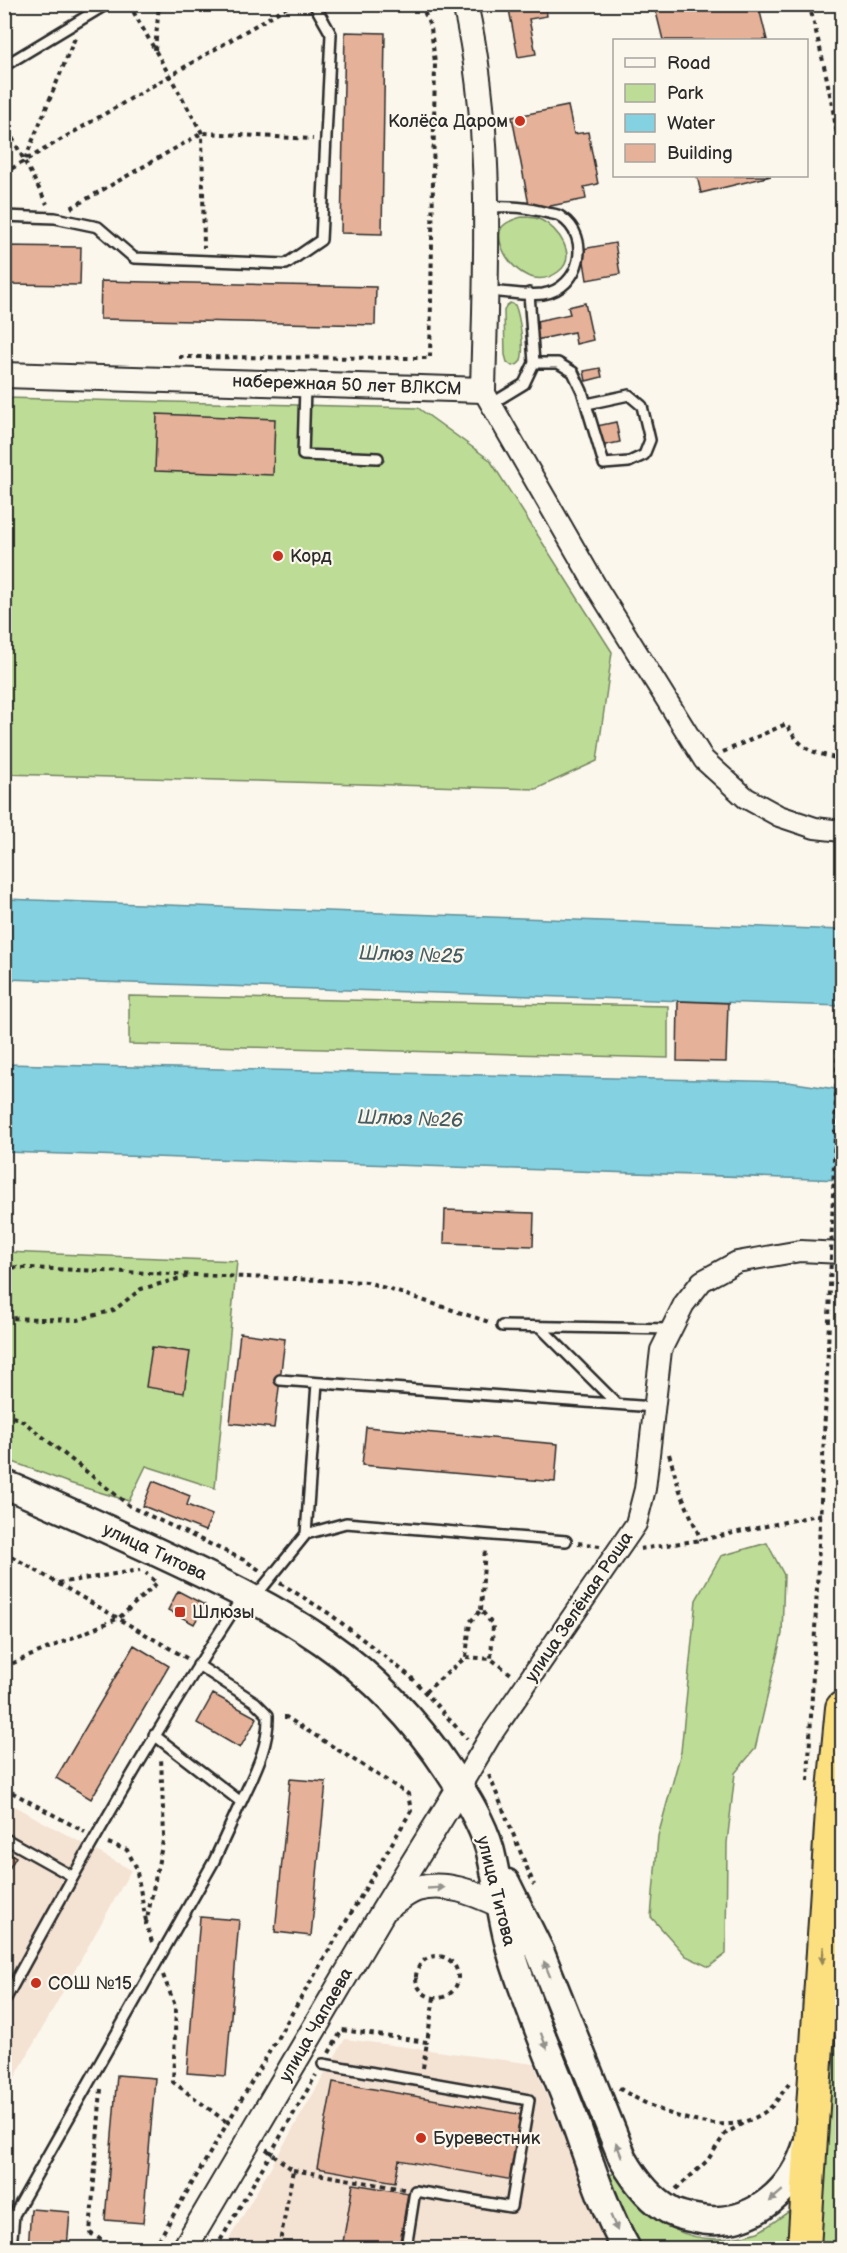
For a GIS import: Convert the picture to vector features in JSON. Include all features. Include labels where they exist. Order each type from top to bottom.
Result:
[{"type":"highway","points":[[804,2248],[832,1811],[843,1708]]},
{"type":"main road","name":"улица Титова","points":[[4,1484],[249,1596],[314,1634],[346,1657],[379,1686],[425,1736],[460,1787],[489,1849],[513,1958],[606,2205],[626,2248]]},
{"type":"main road","points":[[489,1849],[540,1952],[622,2159],[635,2180],[660,2203],[673,2212],[713,2221],[730,2221],[750,2214],[767,2204],[785,2188],[805,2152],[812,2127]]},
{"type":"street","name":"набережная 50 лет ВЛКСМ","points":[[4,375],[305,384],[487,397],[486,207],[482,108],[465,4]]},
{"type":"street","points":[[487,397],[597,588],[704,760],[746,798],[779,816],[815,828],[843,831]]},
{"type":"street","name":"улица Зелёная Роща","points":[[460,1787],[480,1753],[636,1524],[645,1489],[661,1350],[684,1304],[702,1281],[736,1262],[800,1251],[843,1253]]},
{"type":"street","points":[[384,1910],[460,1787]]},
{"type":"street","name":"улица Чапаева","points":[[185,2248],[384,1910],[416,1890],[442,1887],[464,1890],[500,1905]]},
{"type":"lane","points":[[4,66],[107,4]]},
{"type":"lane","points":[[4,216],[55,218],[98,226],[134,258],[285,264],[321,240],[331,34],[314,4]]},
{"type":"lane","points":[[485,291],[543,294],[563,286],[576,271],[580,250],[574,230],[561,216],[522,206],[486,207]]},
{"type":"lane","points":[[487,397],[524,384],[534,363],[529,293]]},
{"type":"lane","points":[[534,363],[558,363],[573,372],[586,404],[604,464],[629,462],[644,455],[650,440],[642,406],[629,396],[586,404]]},
{"type":"lane","points":[[305,384],[303,455],[378,458]]},
{"type":"lane","points":[[502,1326],[671,1329]]},
{"type":"lane","points":[[540,1327],[617,1404]]},
{"type":"lane","points":[[280,1380],[654,1407]]},
{"type":"lane","points":[[4,2002],[72,1876],[154,1735],[198,1665],[249,1596],[271,1577],[306,1534],[317,1383]]},
{"type":"lane","points":[[306,1534],[346,1523],[566,1541]]},
{"type":"lane","points":[[11,2248],[14,2215],[214,1861],[261,1759],[268,1731],[268,1715],[255,1702],[198,1665]]},
{"type":"lane","points":[[154,1735],[241,1802]]},
{"type":"lane","points":[[4,1838],[72,1876]]},
{"type":"lane","points":[[323,2064],[529,2100],[511,2207],[415,2191],[406,2248]]},
{"type":"path","points":[[129,4],[202,133],[204,261]]},
{"type":"path","points":[[155,51],[159,4]]},
{"type":"path","points":[[4,173],[292,4]]},
{"type":"path","points":[[170,357],[430,358],[435,63],[431,28],[421,4]]},
{"type":"path","points":[[809,4],[825,67],[840,148],[843,178]]},
{"type":"path","points":[[25,161],[83,18]]},
{"type":"path","points":[[4,122],[55,218],[202,133],[326,140]]},
{"type":"path","points":[[704,760],[786,723],[801,746],[816,753],[843,760]]},
{"type":"path","points":[[807,1792],[822,1514],[843,912]]},
{"type":"path","points":[[4,1268],[367,1282],[502,1326]]},
{"type":"path","points":[[4,1318],[78,1320],[114,1310],[141,1289],[195,1275]]},
{"type":"path","points":[[4,1413],[24,1422],[131,1507],[244,1560],[330,1614],[411,1677],[480,1753],[537,1891]]},
{"type":"path","points":[[667,1449],[680,1491],[701,1540]]},
{"type":"path","points":[[566,1541],[620,1549],[636,1549],[701,1540],[822,1514]]},
{"type":"path","points":[[425,1692],[466,1656],[470,1622],[481,1610],[486,1534]]},
{"type":"path","points":[[4,1552],[198,1665]]},
{"type":"path","points":[[4,1667],[119,1618],[157,1583],[142,1569],[58,1583]]},
{"type":"path","points":[[481,1610],[494,1625],[491,1659]]},
{"type":"path","points":[[466,1656],[491,1659],[511,1674]]},
{"type":"path","points":[[154,2248],[411,1810],[408,1794],[286,1717],[268,1715]]},
{"type":"path","points":[[434,1956],[440,1956],[452,1962],[456,1967],[458,1980],[452,1991],[441,1997],[434,1997],[422,1992],[417,1974],[422,1962],[434,1956]]},
{"type":"path","points":[[421,2081],[434,1997]]},
{"type":"path","points":[[216,2248],[342,2030],[427,2042]]},
{"type":"path","points":[[103,2056],[90,2233],[115,2248]]},
{"type":"path","points":[[660,2203],[707,2161],[725,2134],[771,2107],[792,2079]]},
{"type":"path","points":[[617,2087],[638,2101],[671,2116],[716,2124],[746,2121]]},
{"type":"path","points":[[227,2122],[293,2170],[415,2191]]},
{"type":"path","points":[[279,2248],[293,2170]]},
{"type":"shaded area","name":"СОШ №15","points":[[5,1801],[131,1870],[5,2095]]},
{"type":"shaded area","points":[[345,2039],[534,2064],[608,2248],[224,2248]]},
{"type":"green space","points":[[522,217],[541,220],[554,229],[564,243],[567,259],[558,272],[545,278],[533,278],[522,273],[505,255],[500,235],[502,227]]},
{"type":"green space","points":[[510,303],[515,305],[517,310],[522,342],[520,362],[512,366],[507,362],[505,355],[504,311]]},
{"type":"green space","name":"Корд","points":[[5,398],[418,408],[490,460],[612,652],[597,761],[536,789],[5,774]]},
{"type":"green space","points":[[129,996],[668,1006],[668,1058],[129,1044]]},
{"type":"green space","points":[[4,1252],[237,1261],[215,1488],[146,1466],[129,1501],[69,1483],[5,1459]]},
{"type":"green space","points":[[767,1543],[784,1575],[782,1634],[755,1749],[735,1773],[727,1843],[726,1954],[709,1967],[686,1956],[651,1917],[658,1836],[681,1752],[696,1600],[721,1556]]},
{"type":"green space","points":[[842,1919],[842,2248],[820,2248],[830,2081]]},
{"type":"green space","points":[[615,2173],[629,2191],[659,2220],[675,2230],[693,2236],[713,2239],[734,2238],[758,2232],[793,2209],[790,2248],[639,2248],[607,2176]]},
{"type":"water","name":"Шлюз №25","points":[[5,899],[842,930],[842,1006],[5,979]]},
{"type":"water","name":"Шлюз №26","points":[[5,1064],[788,1082],[842,1090],[842,1180],[5,1152]]},
{"type":"building","points":[[508,4],[545,4],[547,16],[529,19],[536,54],[518,57]]},
{"type":"building","points":[[654,4],[758,4],[767,39],[663,39]]},
{"type":"building","points":[[345,32],[385,33],[382,234],[341,233]]},
{"type":"building","points":[[568,106],[574,134],[588,132],[598,184],[584,187],[586,199],[530,210],[512,117]]},
{"type":"building","points":[[697,177],[767,177],[701,193]]},
{"type":"building","points":[[615,243],[620,274],[587,280],[582,249]]},
{"type":"building","points":[[4,246],[81,247],[80,285],[4,284]]},
{"type":"building","points":[[101,281],[376,287],[375,325],[100,319]]},
{"type":"building","points":[[585,303],[593,340],[576,344],[574,332],[531,341],[527,323],[570,314],[568,307]]},
{"type":"building","points":[[600,368],[602,377],[586,381],[584,371]]},
{"type":"building","points":[[157,414],[275,419],[273,475],[155,471]]},
{"type":"building","points":[[616,422],[620,442],[601,446],[597,426]]},
{"type":"building","points":[[678,1001],[728,1003],[726,1062],[677,1061]]},
{"type":"building","points":[[445,1210],[534,1213],[533,1246],[444,1243]]},
{"type":"building","points":[[240,1333],[285,1339],[274,1428],[230,1423]]},
{"type":"building","points":[[152,1347],[190,1352],[184,1393],[146,1387]]},
{"type":"building","points":[[366,1427],[558,1444],[555,1482],[362,1465]]},
{"type":"building","points":[[153,1481],[190,1496],[187,1505],[212,1515],[205,1531],[143,1506]]},
{"type":"building","points":[[178,1591],[205,1605],[194,1624],[168,1610]]},
{"type":"building","points":[[134,1645],[169,1666],[91,1799],[56,1778]]},
{"type":"building","points":[[213,1694],[257,1718],[240,1748],[197,1723]]},
{"type":"building","points":[[290,1779],[326,1782],[311,1936],[275,1932]]},
{"type":"building","points":[[4,1850],[16,1857],[4,1877]]},
{"type":"building","points":[[200,1917],[239,1920],[226,2076],[187,2073]]},
{"type":"building","points":[[117,2075],[155,2078],[143,2223],[105,2220]]},
{"type":"building","name":"Буревестник","points":[[333,2082],[524,2115],[513,2180],[399,2160],[395,2182],[317,2168]]},
{"type":"building","points":[[353,2184],[408,2193],[399,2248],[342,2248]]},
{"type":"building","points":[[31,2209],[70,2212],[67,2248],[28,2248]]},
{"type":"place","name":"Колёса Даром","points":[[520,121]]},
{"type":"place","name":"Корд","points":[[278,556]]},
{"type":"place","name":"Шлюзы","points":[[180,1612]]},
{"type":"place","name":"СОШ №15","points":[[36,1983]]},
{"type":"place","name":"Буревестник","points":[[421,2138]]}]
